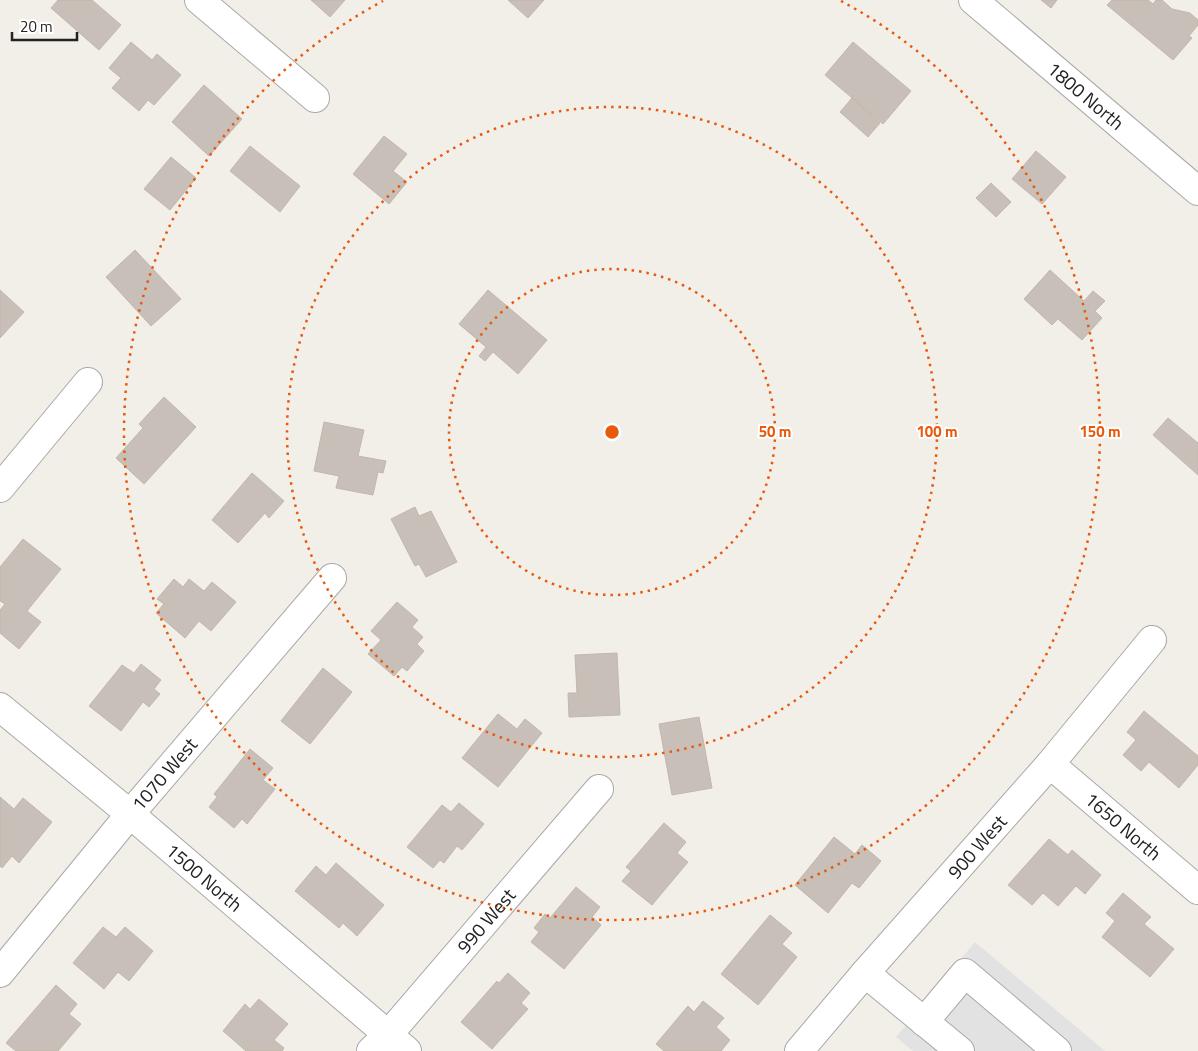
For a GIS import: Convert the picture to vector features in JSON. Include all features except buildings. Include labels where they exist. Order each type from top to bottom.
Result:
[{"type":"street","name":"1800 North","points":[[973,0],[1198,191]]},
{"type":"street","points":[[216,5],[315,98]]},
{"type":"street","points":[[0,488],[88,382]]},
{"type":"street","name":"1070 West","points":[[0,973],[130,814],[332,578]]},
{"type":"street","name":"900 West","points":[[799,1051],[865,973],[1050,764],[1152,640]]},
{"type":"street","name":"1500 North","points":[[0,707],[130,814],[388,1046]]},
{"type":"street","name":"1650 North","points":[[1050,764],[1198,890]]},
{"type":"street","name":"990 West","points":[[388,1046],[600,790]]},
{"type":"street","points":[[865,973],[960,1051]]},
{"type":"street","points":[[924,1022],[965,973],[1057,1051]]},
{"type":"shaded area","points":[[975,942],[1105,1051],[913,1051],[896,1037]]}]
